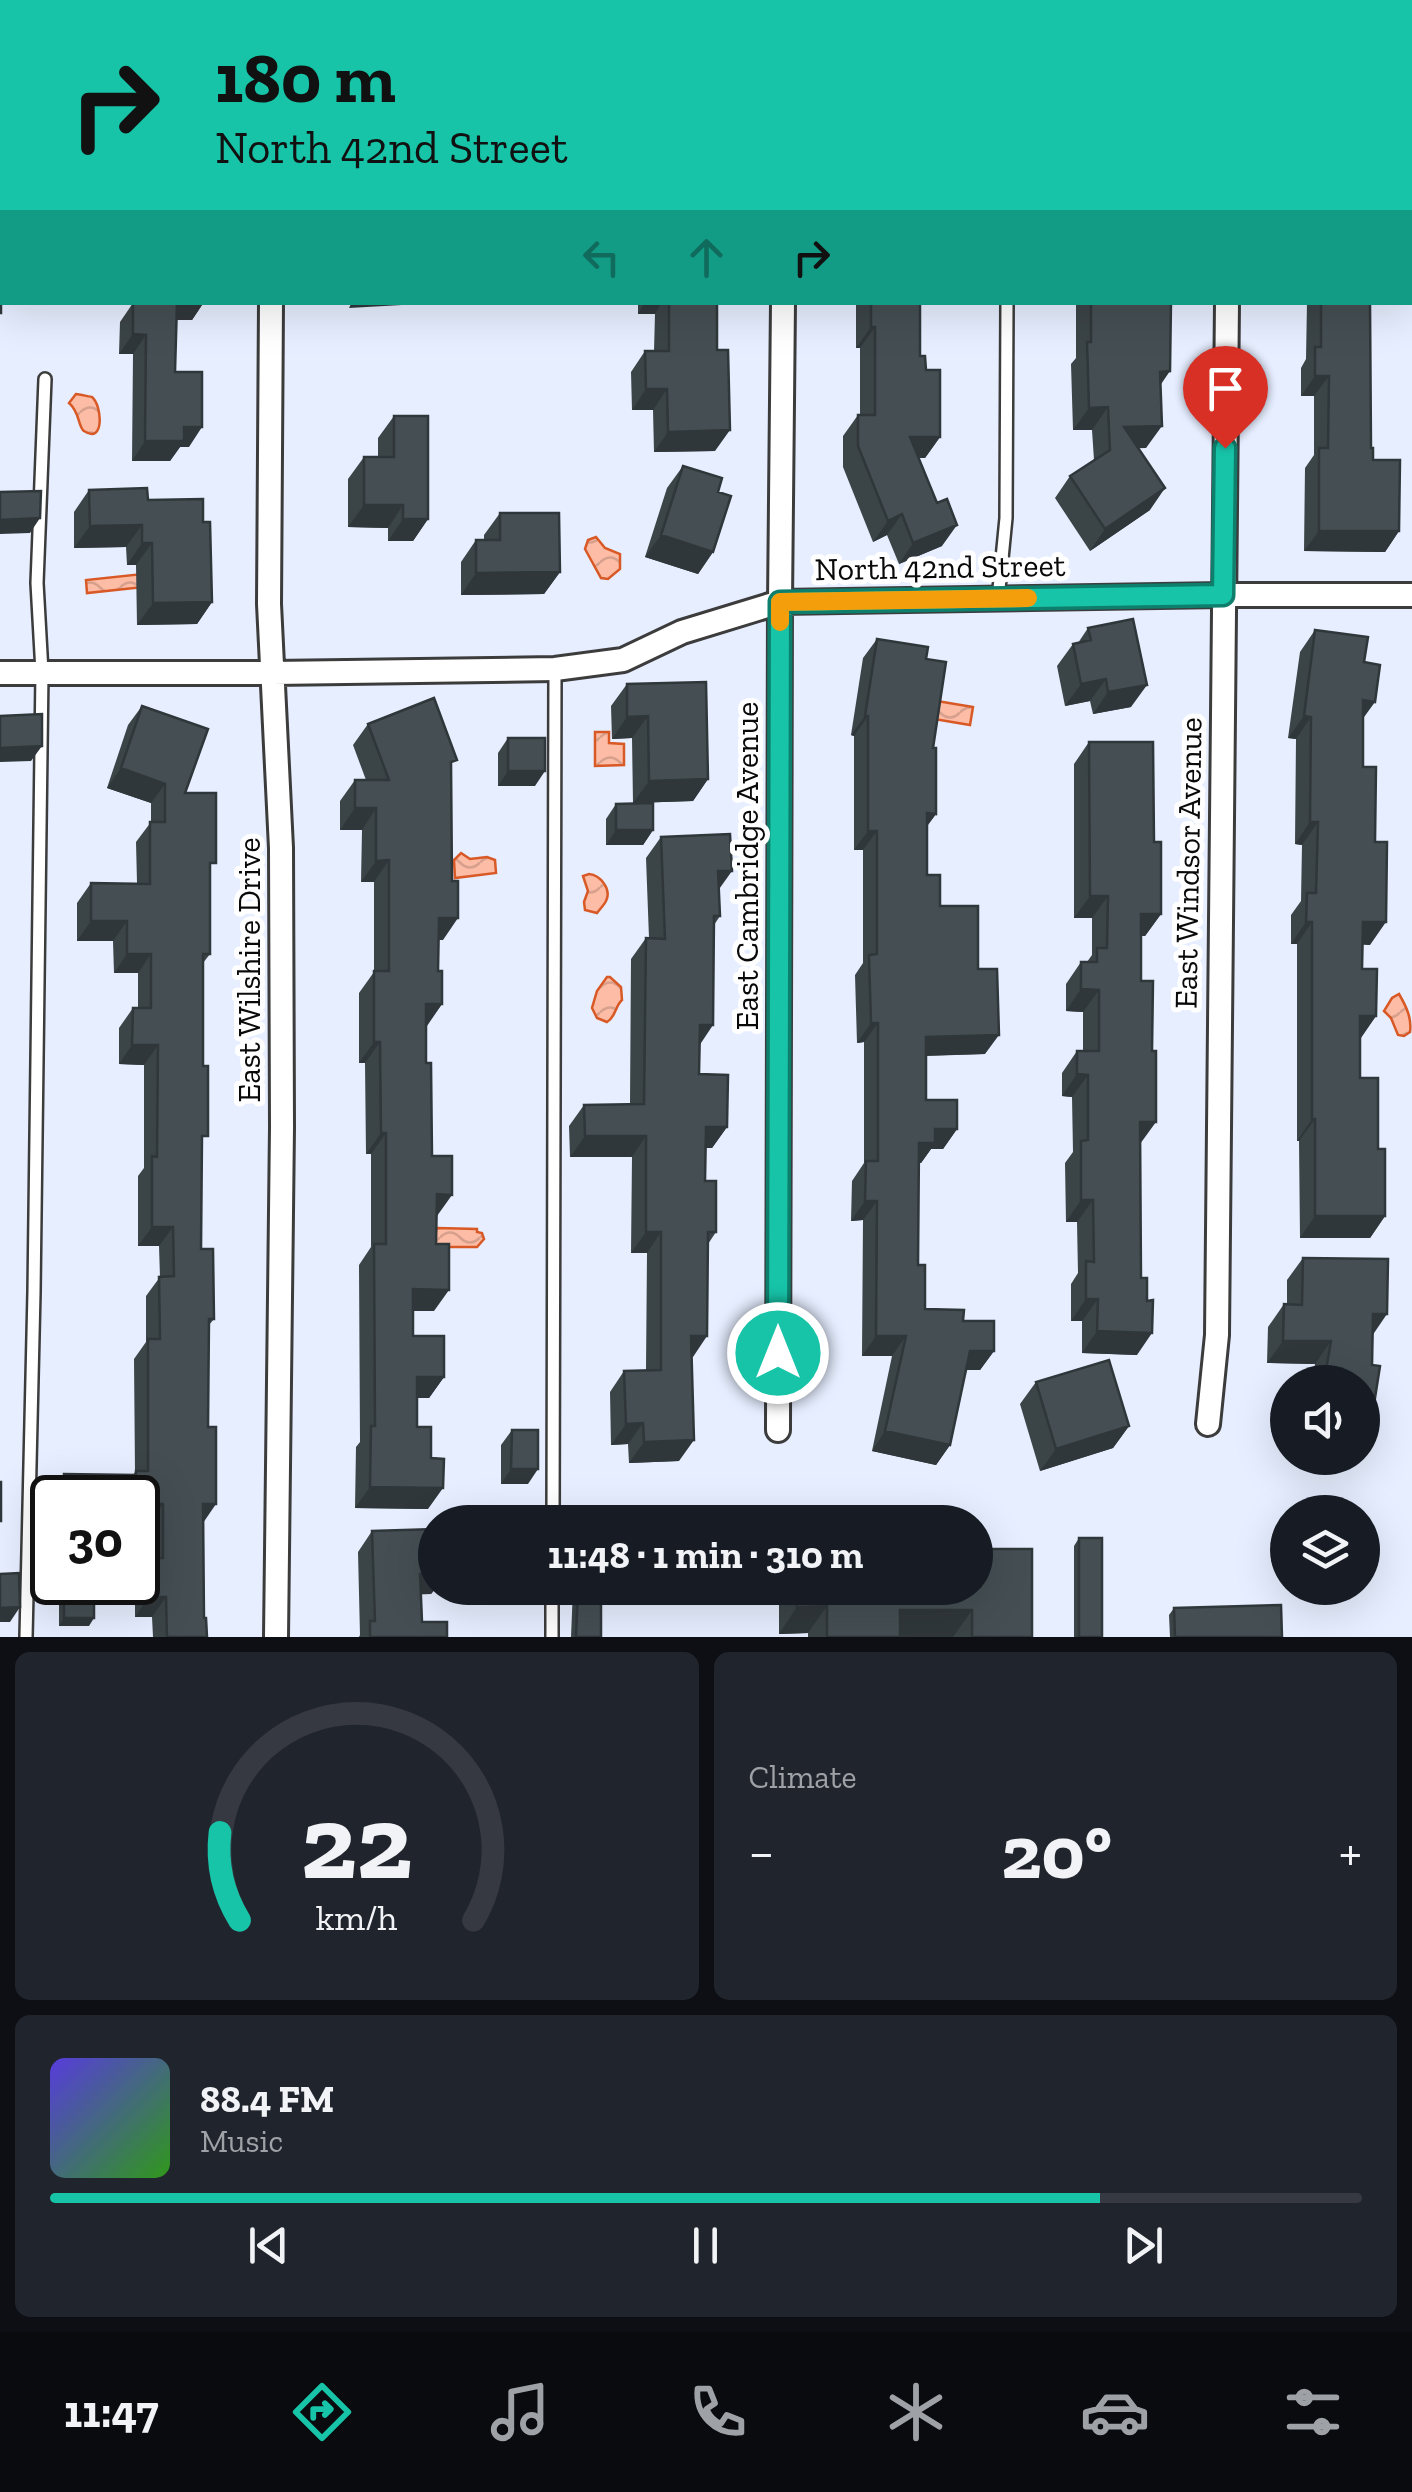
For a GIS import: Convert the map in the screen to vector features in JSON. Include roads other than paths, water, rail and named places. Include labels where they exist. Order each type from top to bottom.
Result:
[{"type":"street","name":"East Wilshire Drive","points":[[271,305],[269,604],[281,848],[276,1637]]},
{"type":"street","name":"East Cambridge Avenue","points":[[778,1430],[784,305]]},
{"type":"street","name":"East Windsor Avenue","points":[[1208,1424],[1217,1335],[1226,305]]},
{"type":"street","name":"North 42nd Street","points":[[0,673],[555,669],[623,660],[682,632],[780,602],[1412,595]]},
{"type":"lane","points":[[998,599],[1006,518],[1007,305]]},
{"type":"lane","points":[[26,1637],[42,672],[37,583],[45,379]]},
{"type":"lane","points":[[553,1505],[555,669]]},
{"type":"lane","points":[[552,1605],[552,1637]]},
{"type":"water","points":[[76,394],[95,401],[100,422],[96,433],[82,429],[69,403]]},
{"type":"water","points":[[596,537],[605,548],[620,554],[620,569],[608,579],[601,578],[585,549],[588,540]]},
{"type":"water","points":[[161,572],[163,585],[87,593],[86,580]]},
{"type":"water","points":[[937,701],[973,707],[970,725],[934,719]]},
{"type":"water","points":[[595,732],[609,732],[609,743],[624,744],[624,765],[595,766]]},
{"type":"water","points":[[461,853],[470,859],[495,860],[496,873],[455,878],[454,860]]},
{"type":"water","points":[[589,874],[606,887],[606,901],[597,913],[585,910],[588,891],[583,876]]},
{"type":"water","points":[[607,977],[621,987],[622,1000],[607,1022],[597,1018],[592,1008]]},
{"type":"water","points":[[1399,994],[1410,1022],[1410,1032],[1404,1036],[1398,1035],[1384,1011]]},
{"type":"water","points":[[437,1228],[477,1229],[484,1239],[477,1247],[437,1247],[432,1242]]}]
